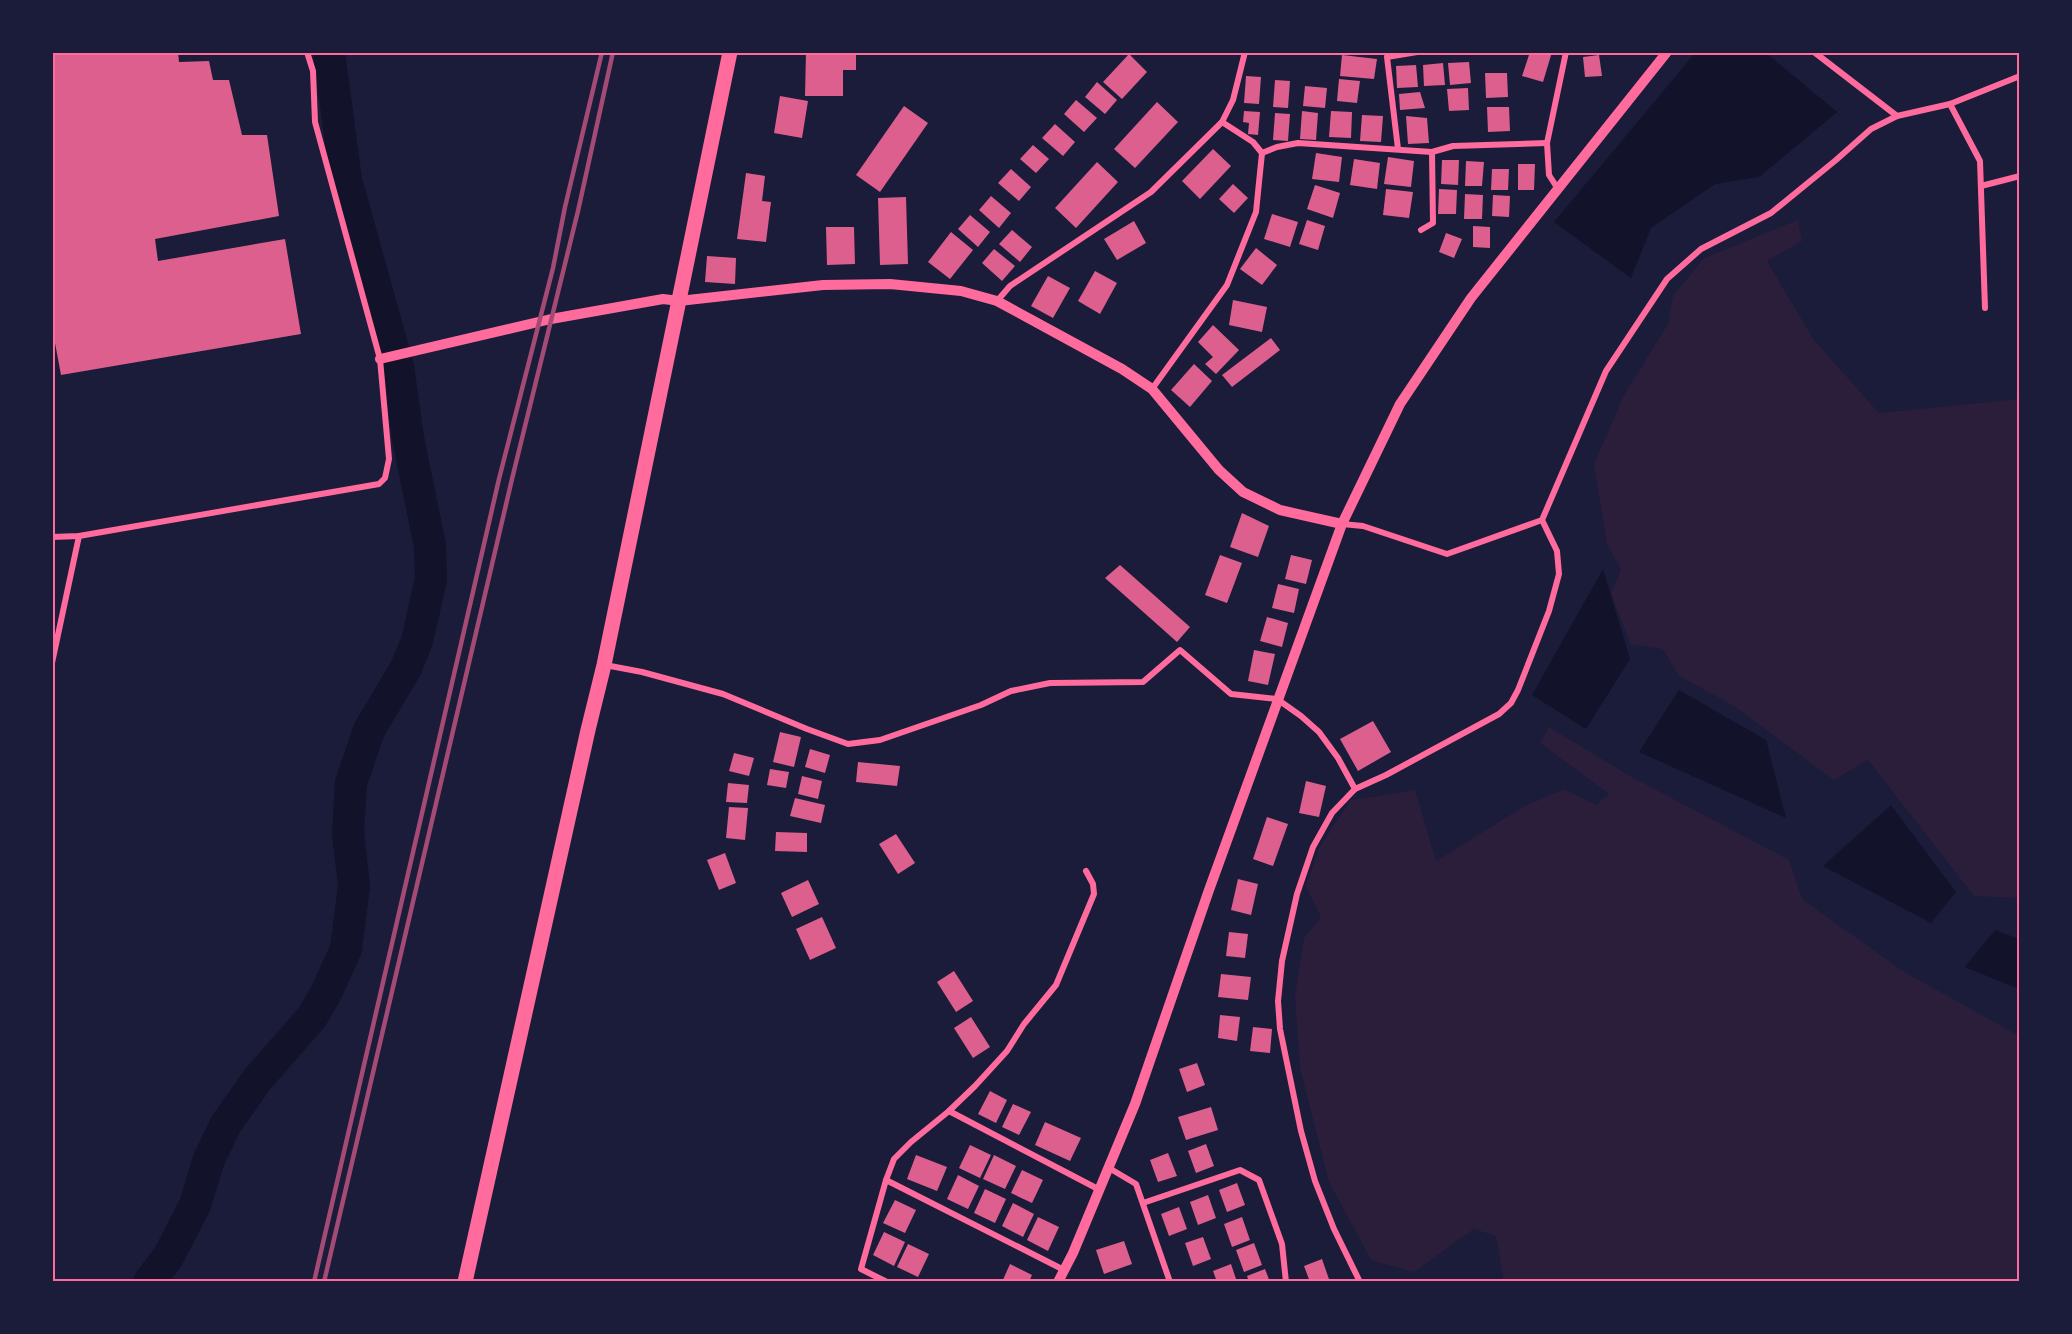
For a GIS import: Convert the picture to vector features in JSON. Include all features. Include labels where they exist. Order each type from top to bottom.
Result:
[{"type":"highway","points":[[465,1281],[604,665],[730,52]]},
{"type":"street","points":[[52,537],[79,536],[379,484],[385,478],[389,459],[383,359],[315,123],[313,70],[307,52]]},
{"type":"street","points":[[997,301],[1010,286],[1152,192],[1222,122],[1233,100],[1245,52]]},
{"type":"street","points":[[1398,149],[1387,57],[1417,52]]},
{"type":"street","points":[[1558,189],[1549,176],[1547,142],[1566,52]]},
{"type":"street","points":[[1058,1281],[1100,1190],[1135,1104],[1209,890],[1342,524],[1400,404],[1471,298],[1667,52]]},
{"type":"street","points":[[1814,52],[1897,116]]},
{"type":"street","points":[[383,359],[551,319],[663,299],[679,301],[823,285],[891,284],[961,291],[997,301],[1122,369],[1152,389],[1219,470],[1244,492],[1280,510],[1342,524],[1363,526],[1447,554],[1542,520],[1606,371],[1667,279],[1701,249],[1771,213],[1871,129],[1897,116],[1950,104],[2019,76]]},
{"type":"street","points":[[1950,104],[1980,161],[1985,308]]},
{"type":"street","points":[[1152,389],[1227,285],[1256,212],[1262,153],[1252,142],[1222,122]]},
{"type":"street","points":[[1262,153],[1298,143],[1431,152],[1453,146],[1547,142]]},
{"type":"street","points":[[1421,230],[1433,224],[1431,152]]},
{"type":"street","points":[[1981,186],[2019,176]]},
{"type":"street","points":[[1360,1281],[1334,1229],[1315,1180],[1288,1077],[1280,1029],[1278,1001],[1282,961],[1297,894],[1313,847],[1332,813],[1355,789],[1386,775],[1499,714],[1511,703],[1548,611],[1559,574],[1557,551],[1542,520]]},
{"type":"street","points":[[52,663],[79,536]]},
{"type":"street","points":[[604,665],[642,672],[723,693],[848,744],[880,740],[981,705],[1011,691],[1050,683],[1143,682],[1180,650],[1231,694],[1278,699],[1319,732],[1338,758],[1355,789]]},
{"type":"street","points":[[887,1281],[861,1269],[894,1159],[949,1111],[1007,1051],[1024,1024],[1056,986],[1094,894],[1093,884],[1086,871]]},
{"type":"street","points":[[949,1111],[1100,1190]]},
{"type":"street","points":[[1109,1168],[1136,1184],[1170,1281]]},
{"type":"street","points":[[1143,1203],[1240,1170],[1259,1180],[1282,1244],[1286,1281]]},
{"type":"street","points":[[886,1180],[1064,1270]]},
{"type":"shaded area","points":[[1695,53],[1766,53],[1837,112],[1759,177],[1715,184],[1651,228],[1631,278],[1554,222]]},
{"type":"shaded area","points":[[1798,220],[1802,241],[1767,261],[1814,340],[1879,413],[2019,399],[2019,898],[1974,896],[1868,760],[1834,780],[1734,706],[1678,675],[1663,649],[1630,644],[1611,593],[1621,570],[1607,544],[1594,464],[1624,395],[1668,324],[1673,296],[1704,258]]},
{"type":"shaded area","points":[[1603,569],[1630,659],[1586,729],[1532,695]]},
{"type":"shaded area","points":[[1679,690],[1766,740],[1786,818],[1639,752]]},
{"type":"shaded area","points":[[1549,727],[1630,776],[1789,860],[1802,899],[1903,971],[2019,1036],[2019,1281],[1502,1281],[1496,1236],[1474,1229],[1414,1272],[1371,1260],[1329,1182],[1300,1068],[1295,996],[1304,938],[1321,917],[1306,887],[1319,848],[1351,800],[1415,790],[1436,861],[1523,807],[1564,789],[1596,805],[1609,794],[1540,743]]},
{"type":"shaded area","points":[[1891,805],[1956,892],[1931,923],[1823,866]]},
{"type":"shaded area","points":[[1995,930],[2019,939],[2019,989],[1965,967]]},
{"type":"building","points":[[52,52],[178,52],[179,62],[209,61],[213,80],[229,80],[242,135],[267,135],[279,216],[155,239],[158,261],[285,239],[301,334],[61,375],[52,327]]},
{"type":"building","points":[[806,52],[856,52],[856,70],[843,70],[843,96],[805,96]]},
{"type":"building","points":[[1530,52],[1552,52],[1543,82],[1522,76]]},
{"type":"building","points":[[1129,54],[1147,72],[1122,99],[1103,82]]},
{"type":"building","points":[[1342,55],[1377,59],[1374,79],[1340,76]]},
{"type":"building","points":[[1599,55],[1602,76],[1585,77],[1583,57]]},
{"type":"building","points":[[1469,62],[1471,83],[1450,85],[1448,63]]},
{"type":"building","points":[[1443,63],[1445,85],[1424,86],[1423,65]]},
{"type":"building","points":[[1416,65],[1418,87],[1397,88],[1396,66]]},
{"type":"building","points":[[1485,73],[1507,73],[1508,97],[1486,98]]},
{"type":"building","points":[[1246,76],[1261,77],[1259,104],[1244,103]]},
{"type":"building","points":[[1339,79],[1360,81],[1357,103],[1337,101]]},
{"type":"building","points":[[1275,80],[1290,81],[1288,108],[1273,107]]},
{"type":"building","points":[[1097,82],[1117,100],[1105,114],[1085,97]]},
{"type":"building","points":[[1305,86],[1327,88],[1325,108],[1303,106]]},
{"type":"building","points":[[1468,88],[1469,110],[1449,111],[1447,89]]},
{"type":"building","points":[[1420,92],[1425,108],[1400,110],[1399,94]]},
{"type":"building","points":[[780,96],[808,101],[802,138],[774,133]]},
{"type":"building","points":[[1076,100],[1097,118],[1084,132],[1064,114]]},
{"type":"building","points":[[1157,102],[1178,122],[1135,168],[1114,149]]},
{"type":"building","points":[[904,106],[928,123],[880,192],[856,175]]},
{"type":"building","points":[[1487,107],[1509,107],[1510,131],[1488,132]]},
{"type":"building","points":[[1244,111],[1260,112],[1258,135],[1248,134],[1249,123],[1243,122]]},
{"type":"building","points":[[1302,111],[1318,113],[1316,140],[1300,139]]},
{"type":"building","points":[[1331,111],[1352,112],[1351,138],[1329,137]]},
{"type":"building","points":[[1275,113],[1290,114],[1288,141],[1273,140]]},
{"type":"building","points":[[1362,115],[1383,116],[1381,142],[1360,141]]},
{"type":"building","points":[[1406,116],[1427,118],[1429,143],[1408,144]]},
{"type":"building","points":[[1055,124],[1075,142],[1063,156],[1042,138]]},
{"type":"building","points":[[1033,145],[1049,159],[1036,173],[1020,159]]},
{"type":"building","points":[[1213,149],[1231,166],[1200,199],[1182,181]]},
{"type":"building","points":[[1316,153],[1342,157],[1339,182],[1312,179]]},
{"type":"building","points":[[1388,157],[1414,161],[1411,187],[1384,184]]},
{"type":"building","points":[[1354,159],[1380,163],[1377,189],[1350,185]]},
{"type":"building","points":[[1442,160],[1459,160],[1458,185],[1441,184]]},
{"type":"building","points":[[1466,161],[1484,162],[1482,186],[1465,186]]},
{"type":"building","points":[[1097,162],[1118,182],[1076,228],[1055,208]]},
{"type":"building","points":[[1518,164],[1535,164],[1534,190],[1518,190]]},
{"type":"building","points":[[1011,169],[1031,187],[1019,201],[998,183]]},
{"type":"building","points":[[1492,169],[1509,169],[1508,190],[1491,190]]},
{"type":"building","points":[[746,173],[765,176],[762,201],[771,202],[766,242],[737,239]]},
{"type":"building","points":[[1233,184],[1248,198],[1234,213],[1219,199]]},
{"type":"building","points":[[1315,185],[1340,193],[1333,218],[1307,209]]},
{"type":"building","points":[[1386,189],[1413,192],[1409,218],[1383,215]]},
{"type":"building","points":[[1439,189],[1457,190],[1456,214],[1438,214]]},
{"type":"building","points":[[1465,194],[1483,195],[1482,219],[1464,219]]},
{"type":"building","points":[[1493,195],[1510,196],[1509,217],[1492,216]]},
{"type":"building","points":[[991,196],[1011,213],[999,228],[979,210]]},
{"type":"building","points":[[906,197],[908,264],[880,265],[878,198]]},
{"type":"building","points":[[1272,214],[1298,222],[1290,247],[1264,239]]},
{"type":"building","points":[[970,215],[990,232],[978,247],[958,229]]},
{"type":"building","points":[[1307,220],[1325,226],[1318,250],[1299,244]]},
{"type":"building","points":[[1134,221],[1146,243],[1117,260],[1104,239]]},
{"type":"building","points":[[1473,226],[1490,227],[1490,248],[1473,247]]},
{"type":"building","points":[[826,227],[854,227],[855,264],[827,265]]},
{"type":"building","points":[[1012,230],[1032,247],[1020,262],[999,244]]},
{"type":"building","points":[[951,232],[973,250],[950,279],[928,262]]},
{"type":"building","points":[[1446,233],[1462,239],[1454,258],[1439,252]]},
{"type":"building","points":[[1256,248],[1277,265],[1262,285],[1240,269]]},
{"type":"building","points":[[994,249],[1015,266],[1002,281],[982,263]]},
{"type":"building","points":[[707,256],[736,258],[735,284],[705,282]]},
{"type":"building","points":[[1095,271],[1117,283],[1100,314],[1078,301]]},
{"type":"building","points":[[1048,276],[1070,288],[1053,318],[1031,306]]},
{"type":"building","points":[[1233,300],[1267,307],[1262,332],[1229,325]]},
{"type":"building","points":[[1213,325],[1239,350],[1216,374],[1205,364],[1213,357],[1198,342]]},
{"type":"building","points":[[1271,338],[1280,350],[1232,387],[1222,375]]},
{"type":"building","points":[[1194,364],[1212,381],[1190,407],[1171,390]]},
{"type":"building","points":[[1242,513],[1269,526],[1258,557],[1230,547]]},
{"type":"building","points":[[1220,555],[1242,563],[1227,603],[1205,595]]},
{"type":"building","points":[[1291,555],[1312,560],[1306,584],[1285,579]]},
{"type":"building","points":[[1120,565],[1190,627],[1177,642],[1105,578]]},
{"type":"building","points":[[1278,584],[1299,589],[1294,613],[1272,608]]},
{"type":"building","points":[[1267,617],[1288,623],[1282,647],[1260,641]]},
{"type":"building","points":[[1254,650],[1275,654],[1268,685],[1248,681]]},
{"type":"building","points":[[1373,721],[1391,752],[1358,771],[1340,739]]},
{"type":"building","points":[[780,732],[801,737],[794,767],[773,762]]},
{"type":"building","points":[[810,749],[830,755],[825,773],[805,767]]},
{"type":"building","points":[[734,753],[754,758],[749,776],[729,771]]},
{"type":"building","points":[[858,762],[900,766],[897,786],[856,782]]},
{"type":"building","points":[[770,769],[789,772],[786,788],[767,785]]},
{"type":"building","points":[[802,776],[822,781],[818,799],[798,794]]},
{"type":"building","points":[[1306,781],[1326,786],[1319,817],[1299,813]]},
{"type":"building","points":[[728,783],[749,785],[747,803],[726,802]]},
{"type":"building","points":[[795,798],[825,805],[821,823],[790,816]]},
{"type":"building","points":[[729,807],[748,808],[745,840],[726,838]]},
{"type":"building","points":[[1267,817],[1288,824],[1273,866],[1253,859]]},
{"type":"building","points":[[776,832],[807,833],[807,852],[775,851]]},
{"type":"building","points":[[896,834],[915,863],[898,874],[879,844]]},
{"type":"building","points":[[725,853],[736,883],[719,890],[707,860]]},
{"type":"building","points":[[1238,879],[1258,884],[1251,915],[1231,910]]},
{"type":"building","points":[[808,880],[819,904],[792,917],[781,893]]},
{"type":"building","points":[[822,917],[836,948],[810,960],[796,929]]},
{"type":"building","points":[[1229,932],[1248,934],[1245,958],[1226,956]]},
{"type":"building","points":[[954,971],[973,1001],[956,1012],[937,982]]},
{"type":"building","points":[[1221,974],[1251,977],[1248,1000],[1218,997]]},
{"type":"building","points":[[1220,1015],[1240,1017],[1237,1041],[1218,1038]]},
{"type":"building","points":[[971,1017],[990,1047],[973,1058],[954,1028]]},
{"type":"building","points":[[1253,1027],[1272,1029],[1270,1053],[1250,1051]]},
{"type":"building","points":[[1197,1063],[1205,1085],[1187,1092],[1179,1069]]},
{"type":"building","points":[[990,1091],[1007,1100],[996,1123],[978,1114]]},
{"type":"building","points":[[1013,1104],[1031,1112],[1019,1135],[1002,1127]]},
{"type":"building","points":[[1211,1107],[1218,1130],[1186,1140],[1178,1117]]},
{"type":"building","points":[[1045,1122],[1081,1138],[1070,1161],[1035,1145]]},
{"type":"building","points":[[1206,1144],[1214,1166],[1196,1173],[1188,1151]]},
{"type":"building","points":[[970,1145],[991,1155],[980,1178],[959,1168]]},
{"type":"building","points":[[1168,1153],[1177,1176],[1158,1182],[1150,1160]]},
{"type":"building","points":[[916,1155],[947,1167],[937,1191],[907,1179]]},
{"type":"building","points":[[994,1155],[1016,1166],[1005,1189],[983,1179]]},
{"type":"building","points":[[1022,1170],[1043,1180],[1032,1203],[1011,1193]]},
{"type":"building","points":[[958,1175],[979,1186],[968,1209],[947,1199]]},
{"type":"building","points":[[1237,1183],[1245,1205],[1227,1212],[1219,1190]]},
{"type":"building","points":[[985,1189],[1006,1199],[995,1223],[974,1213]]},
{"type":"building","points":[[1208,1195],[1216,1218],[1198,1225],[1190,1202]]},
{"type":"building","points":[[895,1200],[916,1210],[905,1233],[883,1223]]},
{"type":"building","points":[[1013,1203],[1034,1214],[1023,1237],[1002,1226]]},
{"type":"building","points":[[1179,1207],[1187,1229],[1169,1236],[1161,1214]]},
{"type":"building","points":[[1038,1217],[1059,1227],[1048,1251],[1027,1240]]},
{"type":"building","points":[[1242,1217],[1250,1240],[1232,1247],[1224,1224]]},
{"type":"building","points":[[884,1232],[905,1242],[894,1266],[873,1255]]},
{"type":"building","points":[[1203,1237],[1211,1259],[1193,1266],[1185,1243]]},
{"type":"building","points":[[1124,1241],[1132,1264],[1104,1274],[1096,1250]]},
{"type":"building","points":[[1254,1243],[1262,1265],[1244,1272],[1236,1250]]},
{"type":"building","points":[[908,1244],[929,1254],[918,1277],[897,1267]]},
{"type":"building","points":[[1322,1259],[1330,1282],[1310,1282],[1304,1266]]},
{"type":"building","points":[[1010,1264],[1032,1275],[1029,1282],[1002,1282]]},
{"type":"building","points":[[1231,1264],[1237,1282],[1217,1282],[1213,1271]]},
{"type":"building","points":[[1265,1269],[1270,1282],[1249,1282],[1247,1276]]},
{"type":"waterway","points":[[149,1282],[168,1257],[195,1205],[209,1159],[226,1124],[257,1080],[312,1017],[346,949],[354,886],[348,833],[351,783],[369,730],[406,668],[417,641],[431,579],[430,546],[408,438],[398,367],[346,180],[329,52]]},
{"type":"railway","points":[[314,1282],[499,479],[553,268],[602,52]]},
{"type":"railway","points":[[324,1282],[512,479],[578,211],[613,52]]}]
